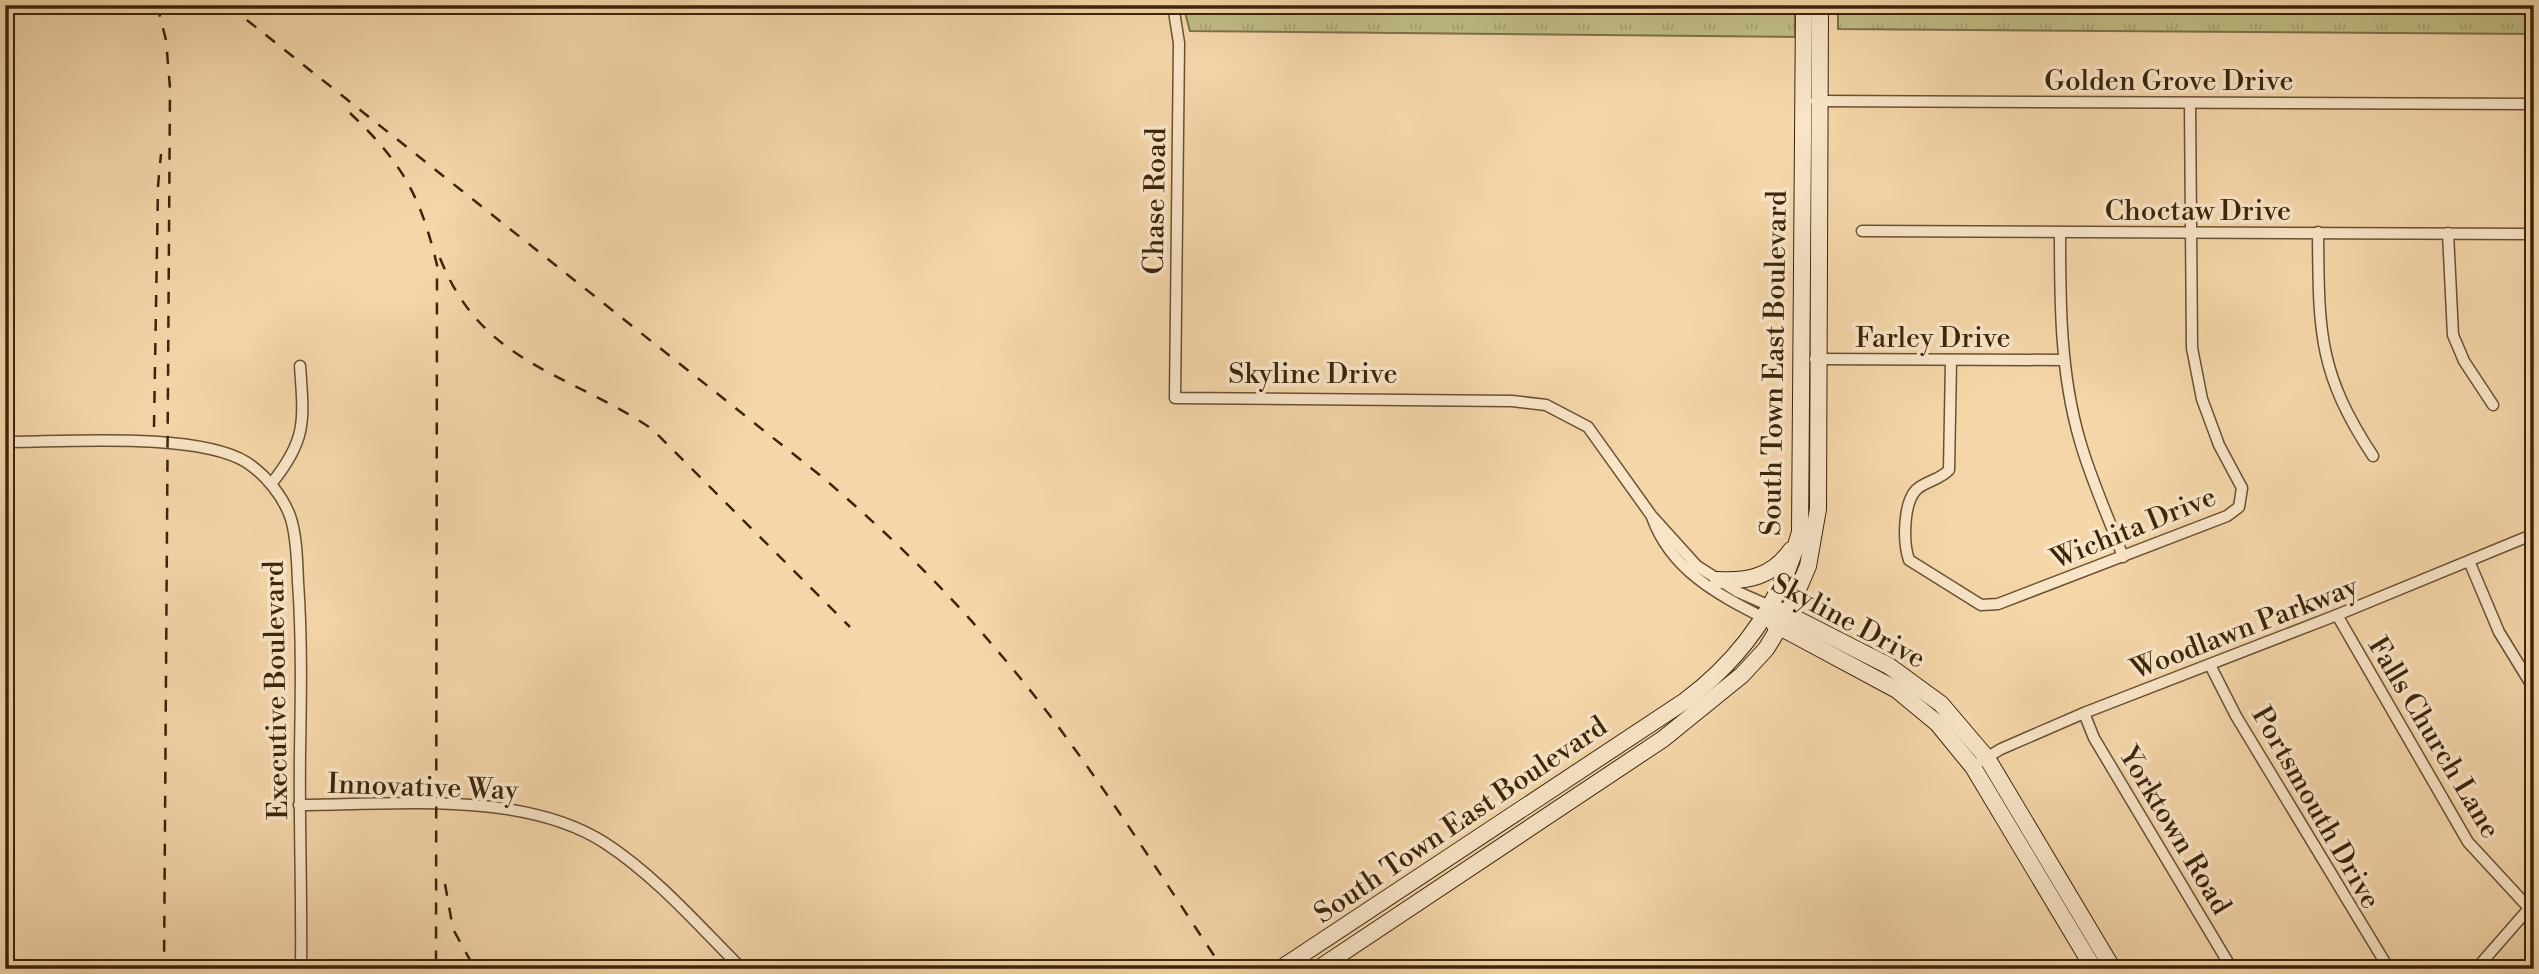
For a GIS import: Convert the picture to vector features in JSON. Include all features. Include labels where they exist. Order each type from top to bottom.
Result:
[{"type":"main road","name":"South Town East Boulevard","points":[[1804,5],[1812,101]]},
{"type":"main road","name":"South Town East Boulevard","points":[[1280,969],[1685,701],[1715,679],[1767,612],[1792,561],[1797,542],[1809,359],[1812,101],[1820,5]]},
{"type":"main road","name":"South Town East Boulevard","points":[[1318,969],[1663,739],[1742,675],[1784,621],[1808,566],[1818,509],[1809,359]]},
{"type":"main road","points":[[1718,580],[1736,581],[1761,575],[1781,562],[1797,542]]},
{"type":"main road","name":"Skyline Drive","points":[[1767,612],[1897,690],[1980,762],[2113,969]]},
{"type":"main road","name":"Skyline Drive","points":[[1980,762],[2094,969]]},
{"type":"street","name":"Chase Road","points":[[1173,5],[1179,43],[1175,398]]},
{"type":"street","name":"Golden Grove Drive","points":[[1812,101],[2534,104]]},
{"type":"street","name":"Wichita Drive","points":[[1951,361],[1949,470],[1939,480],[1918,488],[1910,500],[1904,547],[1909,560],[1981,605],[1998,604],[2227,516],[2239,507],[2242,488],[2219,445],[2202,399],[2192,348],[2190,103]]},
{"type":"street","name":"Choctaw Drive","points":[[1862,231],[2534,234]]},
{"type":"street","points":[[2060,232],[2060,302],[2064,360],[2080,440],[2123,556]]},
{"type":"street","points":[[2318,232],[2319,329],[2330,375],[2346,415],[2372,456]]},
{"type":"street","points":[[2448,233],[2453,335],[2464,361],[2493,405]]},
{"type":"street","name":"Farley Drive","points":[[1809,359],[2064,360]]},
{"type":"street","points":[[271,484],[291,459],[300,440],[303,405],[300,366]]},
{"type":"street","name":"Skyline Drive","points":[[1175,398],[1512,401],[1546,405],[1588,426],[1651,515],[1697,566],[1767,612]]},
{"type":"street","name":"Executive Boulevard","points":[[5,442],[168,443],[219,449],[245,462],[271,484],[291,519],[302,643],[299,805],[302,969]]},
{"type":"street","name":"Skyline Drive","points":[[1651,515],[1658,534],[1677,561],[1692,575],[1729,600],[1767,612]]},
{"type":"street","name":"Woodlawn Parkway","points":[[1980,762],[2001,749],[2084,713],[2337,615],[2534,534]]},
{"type":"street","points":[[2469,561],[2499,632],[2534,689]]},
{"type":"street","name":"Falls Church Lane","points":[[2337,615],[2468,842],[2531,906]]},
{"type":"street","name":"Portsmouth Drive","points":[[2210,665],[2236,716],[2389,969]]},
{"type":"street","name":"Yorktown Road","points":[[2084,713],[2094,738],[2232,969]]},
{"type":"street","name":"Innovative Way","points":[[299,805],[504,807],[556,819],[604,842],[638,866],[742,969]]},
{"type":"street","points":[[2476,969],[2531,906]]},
{"type":"green space","points":[[1183,5],[1795,5],[1795,37],[1190,31]]},
{"type":"green space","points":[[1838,5],[2534,5],[2534,34],[1838,29]]},
{"type":"railway","points":[[157,5],[166,40],[170,88],[164,969]]},
{"type":"railway","points":[[228,5],[821,476],[911,558],[975,625],[1057,725],[1114,805],[1223,969]]},
{"type":"railway","points":[[350,113],[383,148],[407,181],[424,218],[437,265],[436,969]]},
{"type":"railway","points":[[154,427],[158,186],[161,154]]},
{"type":"railway","points":[[440,258],[458,294],[479,322],[503,344],[530,362],[652,429],[850,627]]},
{"type":"railway","points":[[445,884],[453,929],[475,969]]}]
